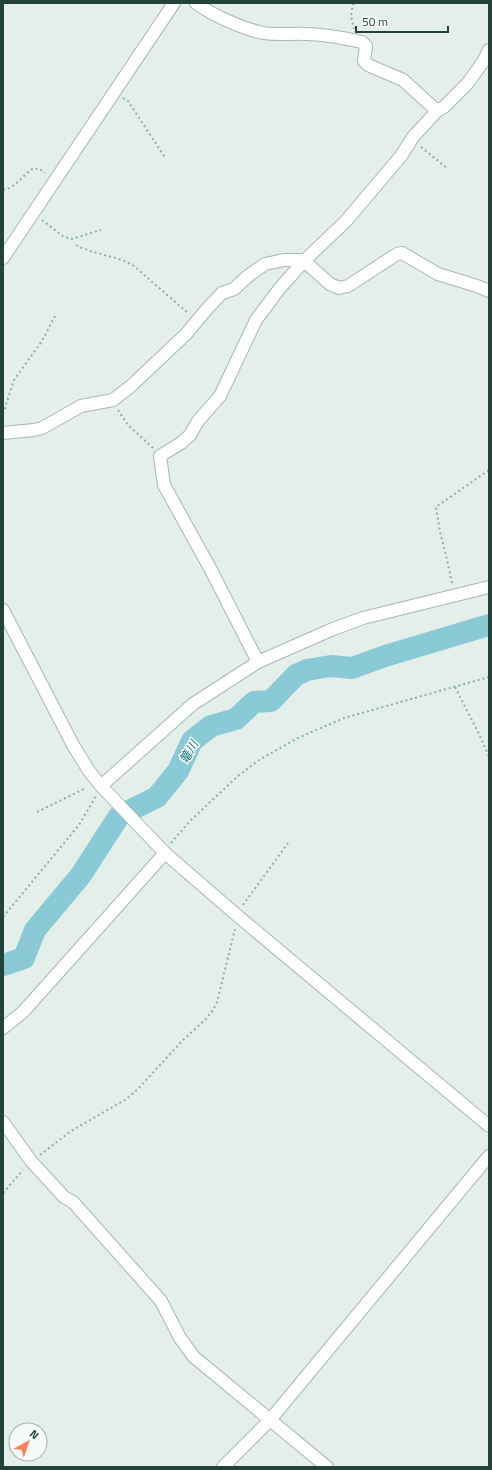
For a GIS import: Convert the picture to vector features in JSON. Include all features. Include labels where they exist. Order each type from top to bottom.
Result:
[{"type":"street","points":[[3,258],[174,3]]},
{"type":"street","points":[[196,3],[227,20],[260,32],[274,34],[308,34],[362,42],[366,46],[364,61],[368,65],[403,80],[437,111]]},
{"type":"street","points":[[258,662],[211,570],[164,485],[160,456],[181,444],[220,396],[256,320],[280,288],[346,221],[401,156],[412,139],[437,111],[444,107],[467,84],[483,62],[489,50]]},
{"type":"street","points":[[3,433],[42,428],[81,406],[113,400],[142,376],[186,334],[222,293],[234,289],[248,276],[265,264],[284,260],[298,260],[304,262],[330,284],[339,288],[348,286],[397,254],[402,253],[438,274],[489,291]]},
{"type":"street","points":[[99,783],[193,704],[258,662],[333,628],[370,617],[489,587]]},
{"type":"street","points":[[3,610],[73,745],[99,783],[163,850],[237,916],[489,1126]]},
{"type":"street","points":[[3,1028],[23,1012],[163,850]]},
{"type":"street","points":[[3,1122],[31,1161],[64,1197],[73,1202],[161,1301],[180,1338],[194,1357],[327,1467]]},
{"type":"street","points":[[223,1467],[270,1420],[489,1156]]},
{"type":"path","points":[[353,3],[351,16],[358,41]]},
{"type":"path","points":[[116,91],[128,101],[166,159]]},
{"type":"path","points":[[412,139],[448,169]]},
{"type":"path","points":[[3,190],[15,184],[34,168],[41,170],[55,181]]},
{"type":"path","points":[[34,213],[64,237],[72,239],[101,230]]},
{"type":"path","points":[[76,245],[85,250],[126,261],[134,266],[181,308],[197,320]]},
{"type":"path","points":[[3,414],[14,380],[42,341],[54,316]]},
{"type":"path","points":[[113,400],[128,425],[160,456]]},
{"type":"path","points":[[454,596],[436,507],[489,470]]},
{"type":"path","points":[[163,850],[212,799],[259,760],[280,748],[314,730],[344,718],[489,677]]},
{"type":"path","points":[[455,686],[489,757]]},
{"type":"path","points":[[37,812],[87,787],[99,783]]},
{"type":"path","points":[[3,916],[79,825],[99,783]]},
{"type":"path","points":[[3,1193],[31,1161],[71,1131],[126,1100],[206,1018],[217,1002],[237,916],[288,842]]},
{"type":"waterway","name":"篭川","points":[[3,965],[24,958],[35,930],[81,875],[119,816],[157,797],[178,771],[192,741],[211,726],[236,719],[254,702],[271,701],[296,675],[307,670],[331,666],[352,668],[385,656],[489,625]]}]
